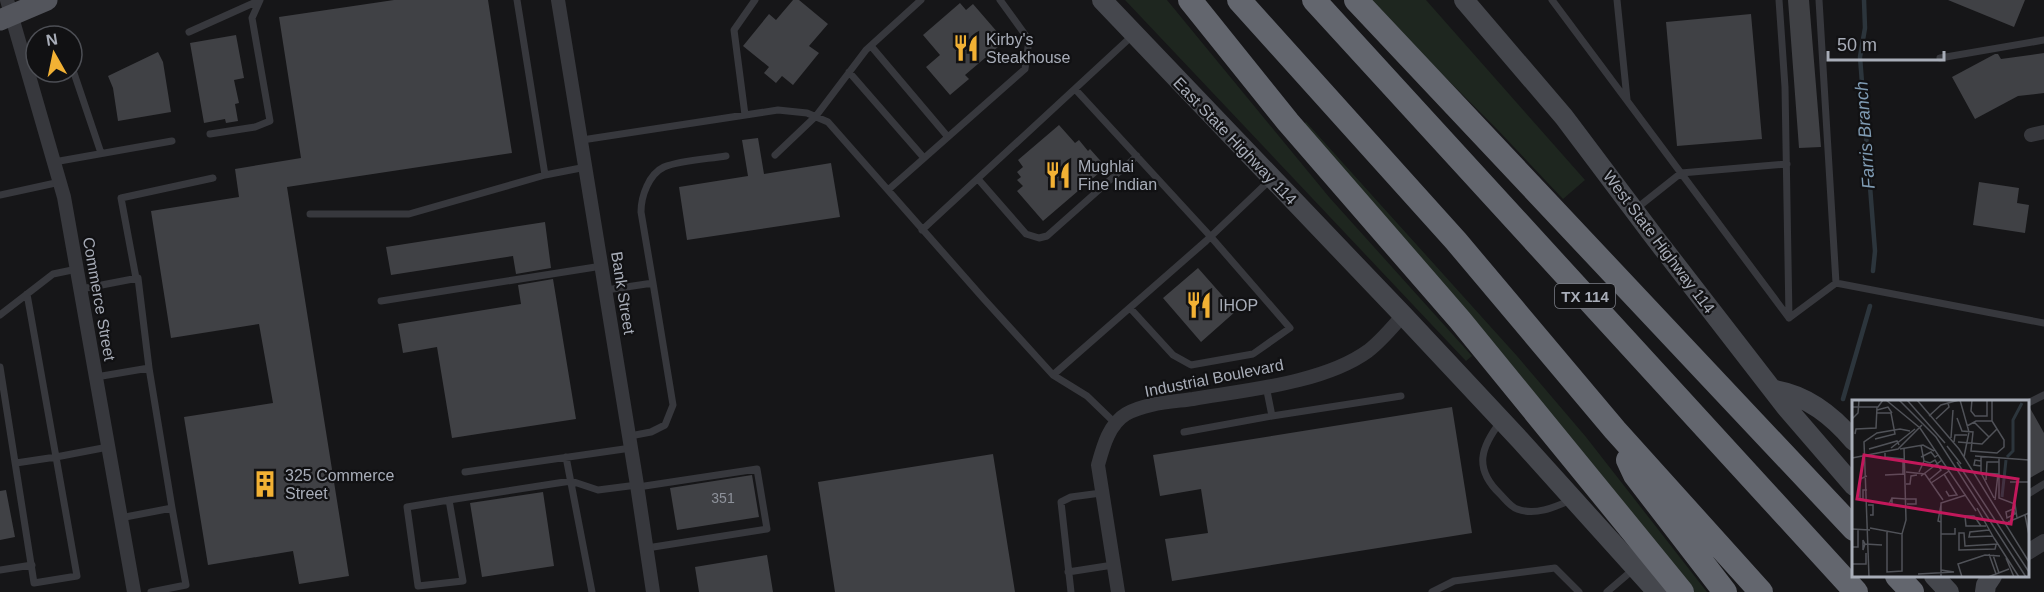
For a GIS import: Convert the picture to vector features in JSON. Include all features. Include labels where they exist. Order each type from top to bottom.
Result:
[{"type":"highway","points":[[1190,0],[1288,122],[1460,320],[1682,592]]},
{"type":"highway","points":[[1239,0],[1456,241],[1615,430],[1761,592]]},
{"type":"highway","name":"TX 114","points":[[1314,0],[1856,592]]},
{"type":"highway","points":[[1356,0],[1852,527]]},
{"type":"highway","points":[[1615,430],[1635,476],[1725,592]]},
{"type":"highway","points":[[1898,577],[1912,592]]},
{"type":"main road","points":[[6,12],[47,0]]},
{"type":"main road","name":"East State Highway 114","points":[[1102,0],[1403,315]]},
{"type":"main road","name":"West State Highway 114","points":[[1464,0],[1564,117],[1774,390],[1852,484]]},
{"type":"main road","points":[[1403,315],[1657,592]]},
{"type":"main road","points":[[1774,390],[1812,403],[1852,439]]},
{"type":"main road","points":[[1935,577],[1949,592]]},
{"type":"main road","points":[[1985,592],[1986,585],[1991,577]]},
{"type":"street","name":"Bank Street","points":[[558,0],[638,486],[653,592]]},
{"type":"street","name":"Commerce Street","points":[[6,12],[60,182],[134,592]]},
{"type":"street","name":"Industrial Boulevard","points":[[1116,424],[1125,414],[1146,407],[1266,386],[1318,374],[1349,362],[1368,351],[1403,315]]},
{"type":"street","points":[[1116,424],[1103,447],[1098,465],[1118,592]]},
{"type":"street","points":[[2029,551],[2044,542]]},
{"type":"lane","points":[[518,0],[545,175]]},
{"type":"lane","points":[[745,115],[734,30],[755,0]]},
{"type":"lane","points":[[775,155],[816,116],[871,46],[921,0]]},
{"type":"lane","points":[[888,190],[1024,69],[1029,40],[1000,0]]},
{"type":"lane","points":[[1552,0],[1789,318]]},
{"type":"lane","points":[[1617,0],[1628,101]]},
{"type":"lane","points":[[1779,0],[1785,87],[1789,318]]},
{"type":"lane","points":[[1820,0],[1836,283]]},
{"type":"lane","points":[[189,32],[259,1]]},
{"type":"lane","points":[[210,134],[255,127],[270,121],[252,18],[259,1]]},
{"type":"lane","points":[[922,230],[1134,35]]},
{"type":"lane","points":[[1940,58],[2044,40]]},
{"type":"lane","points":[[871,46],[948,137]]},
{"type":"lane","points":[[849,72],[924,158]]},
{"type":"lane","points":[[78,84],[101,153]]},
{"type":"lane","points":[[1075,89],[1211,237],[1290,328],[1253,354],[1191,365],[1173,355],[1130,308]]},
{"type":"lane","points":[[582,140],[778,110],[807,113],[828,122],[1053,375],[1087,396],[1116,424]]},
{"type":"lane","points":[[54,162],[172,141]]},
{"type":"lane","points":[[465,472],[566,457],[630,442],[665,425],[673,405],[641,202],[648,182],[663,167],[726,156]]},
{"type":"lane","points":[[978,178],[1026,234],[1039,238],[1047,236],[1137,156]]},
{"type":"lane","points":[[1635,210],[1681,173],[1786,164]]},
{"type":"lane","points":[[310,214],[409,214],[545,175],[586,167]]},
{"type":"lane","points":[[151,592],[186,585],[121,198],[213,178]]},
{"type":"lane","points":[[1053,375],[1211,237],[1271,178]]},
{"type":"lane","points":[[0,195],[60,182]]},
{"type":"lane","points":[[381,301],[602,267]]},
{"type":"lane","points":[[0,315],[53,274],[77,269]]},
{"type":"lane","points":[[81,289],[136,278]]},
{"type":"lane","points":[[606,290],[653,283]]},
{"type":"lane","points":[[1789,318],[1836,283],[2044,324]]},
{"type":"lane","points":[[0,367],[34,582],[76,576],[27,294]]},
{"type":"lane","points":[[96,377],[149,368]]},
{"type":"lane","points":[[1266,386],[1272,416]]},
{"type":"lane","points":[[2029,402],[2044,395]]},
{"type":"lane","points":[[1184,432],[1401,396]]},
{"type":"lane","points":[[1501,421],[1483,451],[1482,464],[1493,488],[1516,509],[1526,511],[1543,511],[1574,500]]},
{"type":"lane","points":[[16,463],[108,447]]},
{"type":"lane","points":[[566,457],[592,592]]},
{"type":"lane","points":[[449,500],[463,580],[418,586],[407,507],[449,500],[571,481],[598,490],[757,469],[767,529],[646,548]]},
{"type":"lane","points":[[2029,493],[2044,484]]},
{"type":"lane","points":[[1071,592],[1061,502],[1071,497],[1101,493]]},
{"type":"lane","points":[[120,518],[172,508]]},
{"type":"lane","points":[[0,570],[32,565]]},
{"type":"lane","points":[[1068,572],[1113,565]]},
{"type":"lane","points":[[1432,592],[1454,581],[1555,568],[1578,592]]},
{"type":"lane","points":[[1607,592],[1635,568]]},
{"type":"shaded area","points":[[1125,0],[1167,0],[1329,197],[1472,356],[1466,361]]},
{"type":"shaded area","points":[[1368,0],[1426,0],[1585,180],[1563,199],[1495,127]]},
{"type":"shaded area","points":[[1306,122],[1517,356],[1586,437],[1707,592],[1690,592],[1302,126]]},
{"type":"building","points":[[394,0],[488,0],[512,153],[287,187],[349,576],[299,584],[293,551],[208,565],[184,417],[273,403],[259,324],[171,338],[151,211],[239,197],[235,169],[301,158],[279,17]]},
{"type":"building","points":[[793,0],[799,0],[828,24],[809,46],[819,53],[793,85],[782,76],[776,83],[764,73],[769,67],[743,46],[769,14],[776,20]]},
{"type":"building","points":[[1788,0],[1809,0],[1821,147],[1799,148]]},
{"type":"building","points":[[1948,0],[2025,0],[2014,27]]},
{"type":"building","name":"Kirby's Steakhouse","points":[[960,3],[966,10],[973,4],[1005,41],[965,75],[969,79],[950,95],[926,67],[940,55],[923,35]]},
{"type":"building","points":[[1751,14],[1762,139],[1677,146],[1666,22]]},
{"type":"building","points":[[236,35],[244,78],[234,80],[239,103],[235,104],[238,121],[226,123],[225,119],[204,123],[190,43]]},
{"type":"building","points":[[158,52],[163,62],[171,112],[118,121],[113,88],[108,76]]},
{"type":"building","points":[[2044,53],[2044,93],[2018,96],[1975,119],[1952,77],[1995,54],[1998,54],[2001,59]]},
{"type":"building","name":"Mughlai Fine Indian","points":[[1059,125],[1075,143],[1079,140],[1088,151],[1090,149],[1106,167],[1043,221],[1017,191],[1023,186],[1017,180],[1021,177],[1017,172],[1023,167],[1018,160]]},
{"type":"building","points":[[758,138],[764,174],[831,163],[840,217],[687,240],[679,187],[748,176],[742,140]]},
{"type":"building","points":[[1979,182],[2019,188],[2017,203],[2029,205],[2025,233],[1973,225]]},
{"type":"building","points":[[545,222],[551,268],[516,274],[513,256],[391,275],[386,247]]},
{"type":"building","name":"IHOP","points":[[1198,268],[1236,311],[1201,342],[1163,298]]},
{"type":"building","points":[[553,279],[576,419],[452,438],[437,347],[403,353],[398,324],[521,304],[518,285]]},
{"type":"building","points":[[1452,407],[1472,533],[1172,581],[1165,539],[1208,533],[1201,489],[1160,496],[1153,455]]},
{"type":"building","points":[[2029,408],[2044,433],[2044,470],[2029,478]]},
{"type":"building","points":[[993,454],[1015,592],[835,592],[818,482]]},
{"type":"building","points":[[752,475],[759,517],[677,530],[670,488]]},
{"type":"building","points":[[6,490],[15,537],[0,540],[0,491]]},
{"type":"building","points":[[543,492],[554,566],[482,577],[470,503]]},
{"type":"building","points":[[767,555],[773,592],[699,592],[695,567]]},
{"type":"waterway","name":"Farris Branch","points":[[1864,0],[1865,28],[1860,57],[1875,251],[1873,271]]},
{"type":"waterway","name":"Farris Branch","points":[[1843,399],[1870,306]]},
{"type":"place","name":"Kirby's Steakhouse","points":[[966,48]]},
{"type":"place","name":"Mughlai Fine Indian","points":[[1058,175]]},
{"type":"place","name":"IHOP","points":[[1199,305]]},
{"type":"place","name":"325 Commerce Street","points":[[265,484]]}]
